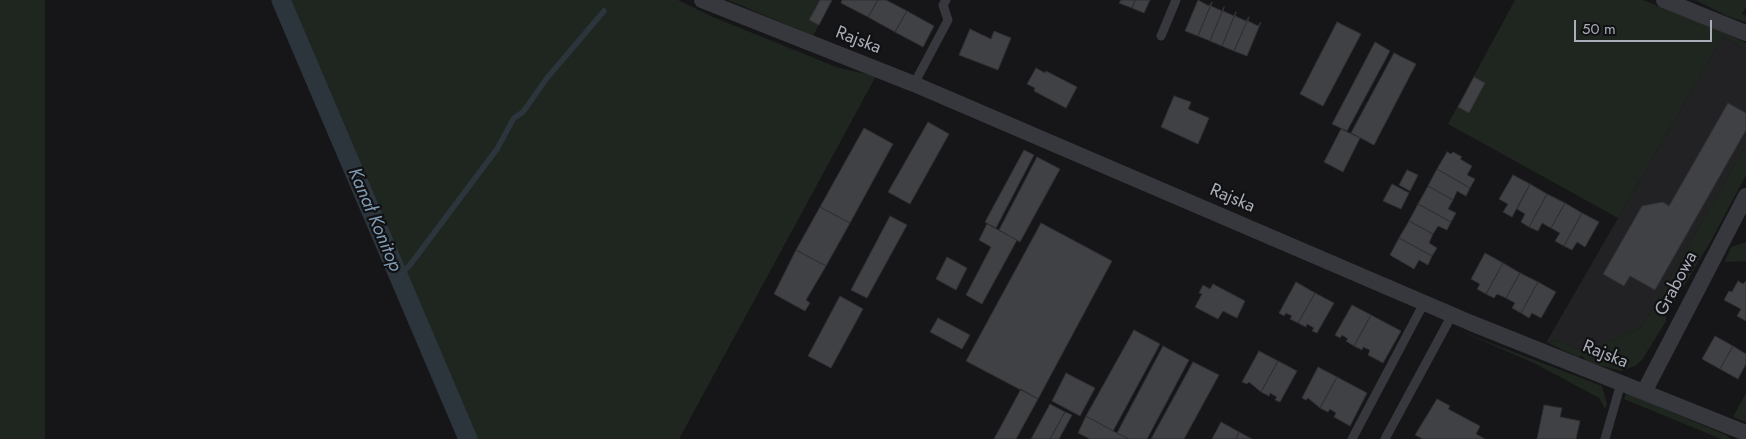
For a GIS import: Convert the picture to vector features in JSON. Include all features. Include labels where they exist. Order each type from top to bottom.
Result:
[{"type":"street","name":"Rajska","points":[[702,0],[914,84],[1452,315],[1746,433]]},
{"type":"street","points":[[1664,0],[1746,33]]},
{"type":"street","name":"Grabowa","points":[[1644,392],[1740,223],[1746,196]]},
{"type":"lane","points":[[914,84],[948,20],[943,5],[946,0]]},
{"type":"lane","points":[[1161,36],[1176,0]]},
{"type":"lane","points":[[1352,439],[1424,303]]},
{"type":"lane","points":[[1385,439],[1452,315]]},
{"type":"lane","points":[[1605,439],[1621,383]]},
{"type":"shaded area","points":[[0,0],[45,0],[45,439],[0,439]]},
{"type":"shaded area","points":[[286,0],[678,0],[713,17],[839,68],[876,76],[679,439],[473,439]]},
{"type":"shaded area","points":[[728,0],[832,0],[813,36]]},
{"type":"shaded area","points":[[1515,0],[1643,0],[1719,30],[1746,43],[1746,50],[1723,36],[1618,218],[1448,124]]},
{"type":"shaded area","points":[[1695,0],[1746,0],[1746,7],[1742,14],[1746,16],[1746,22],[1727,16]]},
{"type":"shaded area","points":[[1723,36],[1746,50],[1746,145],[1642,327],[1586,352],[1555,340],[1546,343]]},
{"type":"shaded area","points":[[1746,145],[1746,175],[1712,239],[1672,306],[1666,312],[1666,321],[1642,360],[1635,366],[1621,371],[1587,362],[1582,356],[1578,357],[1548,343],[1555,340],[1586,352],[1642,327]]},
{"type":"shaded area","points":[[1746,242],[1746,261],[1725,262],[1723,266],[1731,247]]},
{"type":"shaded area","points":[[1462,332],[1602,386],[1607,404],[1605,409],[1599,398],[1536,364]]},
{"type":"shaded area","points":[[1626,393],[1726,435],[1730,439],[1721,439],[1624,399]]},
{"type":"shaded area","points":[[1746,393],[1746,422],[1733,417]]},
{"type":"building","points":[[820,0],[832,0],[819,25],[809,20]]},
{"type":"building","points":[[842,0],[878,0],[868,17],[841,3]]},
{"type":"building","points":[[878,0],[886,0],[907,11],[895,32],[868,17]]},
{"type":"building","points":[[1121,0],[1135,0],[1132,8],[1119,3]]},
{"type":"building","points":[[1135,0],[1150,0],[1144,13],[1132,8]]},
{"type":"building","points":[[1198,0],[1209,6],[1212,2],[1198,36],[1185,31]]},
{"type":"building","points":[[1212,2],[1211,6],[1222,11],[1224,7],[1210,41],[1198,36]]},
{"type":"building","points":[[1224,7],[1223,11],[1234,16],[1236,12],[1222,46],[1210,41]]},
{"type":"building","points":[[907,11],[934,26],[923,47],[895,32]]},
{"type":"building","points":[[1236,12],[1235,16],[1246,21],[1249,17],[1234,51],[1222,46]]},
{"type":"building","points":[[1249,17],[1248,21],[1258,26],[1261,22],[1247,56],[1234,51]]},
{"type":"building","points":[[1337,22],[1361,34],[1323,106],[1300,94]]},
{"type":"building","points":[[970,29],[991,39],[994,31],[1011,38],[998,70],[959,55]]},
{"type":"building","points":[[1375,42],[1390,51],[1347,131],[1332,124]]},
{"type":"building","points":[[1394,53],[1416,64],[1374,145],[1351,133]]},
{"type":"building","points":[[1036,68],[1077,87],[1066,108],[1034,91],[1035,88],[1027,84]]},
{"type":"building","points":[[1474,77],[1485,83],[1469,113],[1458,107]]},
{"type":"building","points":[[1174,96],[1191,102],[1188,109],[1209,118],[1198,144],[1161,127]]},
{"type":"building","points":[[1728,103],[1746,113],[1746,130],[1655,290],[1630,276],[1624,286],[1603,274],[1642,206],[1663,202],[1669,206]]},
{"type":"building","points":[[928,122],[949,134],[910,204],[888,192]]},
{"type":"building","points":[[864,128],[893,144],[850,223],[820,207]]},
{"type":"building","points":[[1341,129],[1360,138],[1343,172],[1324,162]]},
{"type":"building","points":[[1024,150],[1034,155],[996,228],[985,222]]},
{"type":"building","points":[[1447,152],[1451,154],[1453,152],[1462,157],[1460,159],[1472,166],[1467,175],[1475,179],[1470,188],[1437,169]]},
{"type":"building","points":[[1037,157],[1060,169],[1020,242],[999,230]]},
{"type":"building","points":[[1437,169],[1470,188],[1466,196],[1457,191],[1453,200],[1428,186]]},
{"type":"building","points":[[1407,170],[1418,175],[1410,191],[1399,185]]},
{"type":"building","points":[[1513,175],[1530,184],[1512,217],[1503,212],[1508,204],[1499,199]]},
{"type":"building","points":[[1392,184],[1409,193],[1401,209],[1383,201]]},
{"type":"building","points":[[1530,184],[1547,194],[1529,227],[1521,222],[1525,214],[1517,209]]},
{"type":"building","points":[[1428,186],[1453,200],[1448,209],[1456,213],[1451,222],[1418,204]]},
{"type":"building","points":[[1547,194],[1565,203],[1551,228],[1542,223],[1538,231],[1529,227]]},
{"type":"building","points":[[1565,203],[1582,213],[1564,246],[1555,241],[1560,233],[1551,228]]},
{"type":"building","points":[[1418,204],[1451,222],[1447,230],[1438,226],[1433,234],[1409,221]]},
{"type":"building","points":[[820,207],[850,223],[826,266],[796,250]]},
{"type":"building","points":[[1582,213],[1599,222],[1585,247],[1577,242],[1572,250],[1564,246]]},
{"type":"building","points":[[890,216],[907,225],[867,298],[851,290]]},
{"type":"building","points":[[1409,221],[1433,234],[1429,243],[1437,248],[1432,256],[1399,238]]},
{"type":"building","points":[[1041,223],[1112,261],[1038,399],[966,361]]},
{"type":"building","points":[[987,224],[1017,240],[982,304],[966,295],[991,247],[979,240]]},
{"type":"building","points":[[1399,238],[1432,256],[1428,265],[1419,260],[1414,269],[1390,255]]},
{"type":"building","points":[[796,250],[826,266],[806,300],[810,303],[805,311],[774,294]]},
{"type":"building","points":[[1485,253],[1503,263],[1486,294],[1477,289],[1480,284],[1471,279]]},
{"type":"building","points":[[947,257],[967,268],[956,290],[936,279]]},
{"type":"building","points":[[1503,263],[1520,273],[1506,298],[1497,294],[1494,298],[1486,294]]},
{"type":"building","points":[[1520,273],[1538,282],[1521,313],[1512,308],[1515,303],[1506,298]]},
{"type":"building","points":[[1738,281],[1743,284],[1746,281],[1746,321],[1737,316],[1741,309],[1724,300],[1729,291],[1732,292]]},
{"type":"building","points":[[1296,282],[1315,293],[1298,323],[1290,319],[1292,316],[1286,313],[1284,316],[1279,313]]},
{"type":"building","points":[[1538,282],[1556,292],[1541,318],[1532,313],[1529,318],[1521,313]]},
{"type":"building","points":[[1213,284],[1245,301],[1237,318],[1223,311],[1218,319],[1195,307],[1202,294],[1199,293],[1203,285],[1210,289]]},
{"type":"building","points":[[1315,293],[1334,303],[1317,333],[1312,331],[1314,328],[1307,324],[1306,327],[1298,323]]},
{"type":"building","points":[[840,296],[863,309],[831,368],[808,356]]},
{"type":"building","points":[[1352,305],[1371,315],[1354,346],[1346,341],[1348,339],[1342,335],[1340,338],[1335,335]]},
{"type":"building","points":[[1371,315],[1401,331],[1383,363],[1368,355],[1370,350],[1363,347],[1362,350],[1354,346]]},
{"type":"building","points":[[938,318],[970,335],[962,349],[930,332]]},
{"type":"building","points":[[1134,330],[1160,344],[1113,431],[1086,416]]},
{"type":"building","points":[[1715,336],[1733,346],[1720,369],[1702,359]]},
{"type":"building","points":[[1163,346],[1189,360],[1147,439],[1129,439],[1117,433]]},
{"type":"building","points":[[1733,346],[1746,354],[1746,364],[1738,379],[1720,369]]},
{"type":"building","points":[[1259,351],[1278,361],[1261,392],[1249,382],[1247,384],[1242,382]]},
{"type":"building","points":[[1278,361],[1297,371],[1280,402],[1275,400],[1277,397],[1270,393],[1269,396],[1261,392]]},
{"type":"building","points":[[1193,362],[1219,375],[1184,439],[1151,439]]},
{"type":"building","points":[[1318,367],[1337,377],[1320,408],[1308,398],[1306,400],[1302,398]]},
{"type":"building","points":[[1066,373],[1095,388],[1080,416],[1052,401]]},
{"type":"building","points":[[1337,377],[1367,393],[1350,426],[1334,417],[1336,413],[1330,409],[1328,412],[1320,408]]},
{"type":"building","points":[[1021,389],[1038,399],[1016,439],[994,439]]},
{"type":"building","points":[[1437,399],[1450,406],[1448,409],[1480,426],[1476,434],[1485,439],[1423,439],[1415,435]]},
{"type":"building","points":[[1050,404],[1065,412],[1050,439],[1031,439]]},
{"type":"building","points":[[1544,405],[1562,408],[1560,417],[1580,421],[1576,439],[1537,439]]},
{"type":"building","points":[[1065,412],[1072,415],[1059,439],[1050,439]]},
{"type":"building","points":[[1086,416],[1129,439],[1090,439],[1078,433]]},
{"type":"building","points":[[1221,422],[1239,432],[1236,439],[1212,439]]},
{"type":"building","points":[[1239,432],[1252,439],[1236,439]]},
{"type":"waterway","name":"Kanał Konitop","points":[[281,0],[468,439]]},
{"type":"waterway","points":[[398,277],[410,265],[497,149],[514,118],[523,112],[547,78],[604,11]]}]
